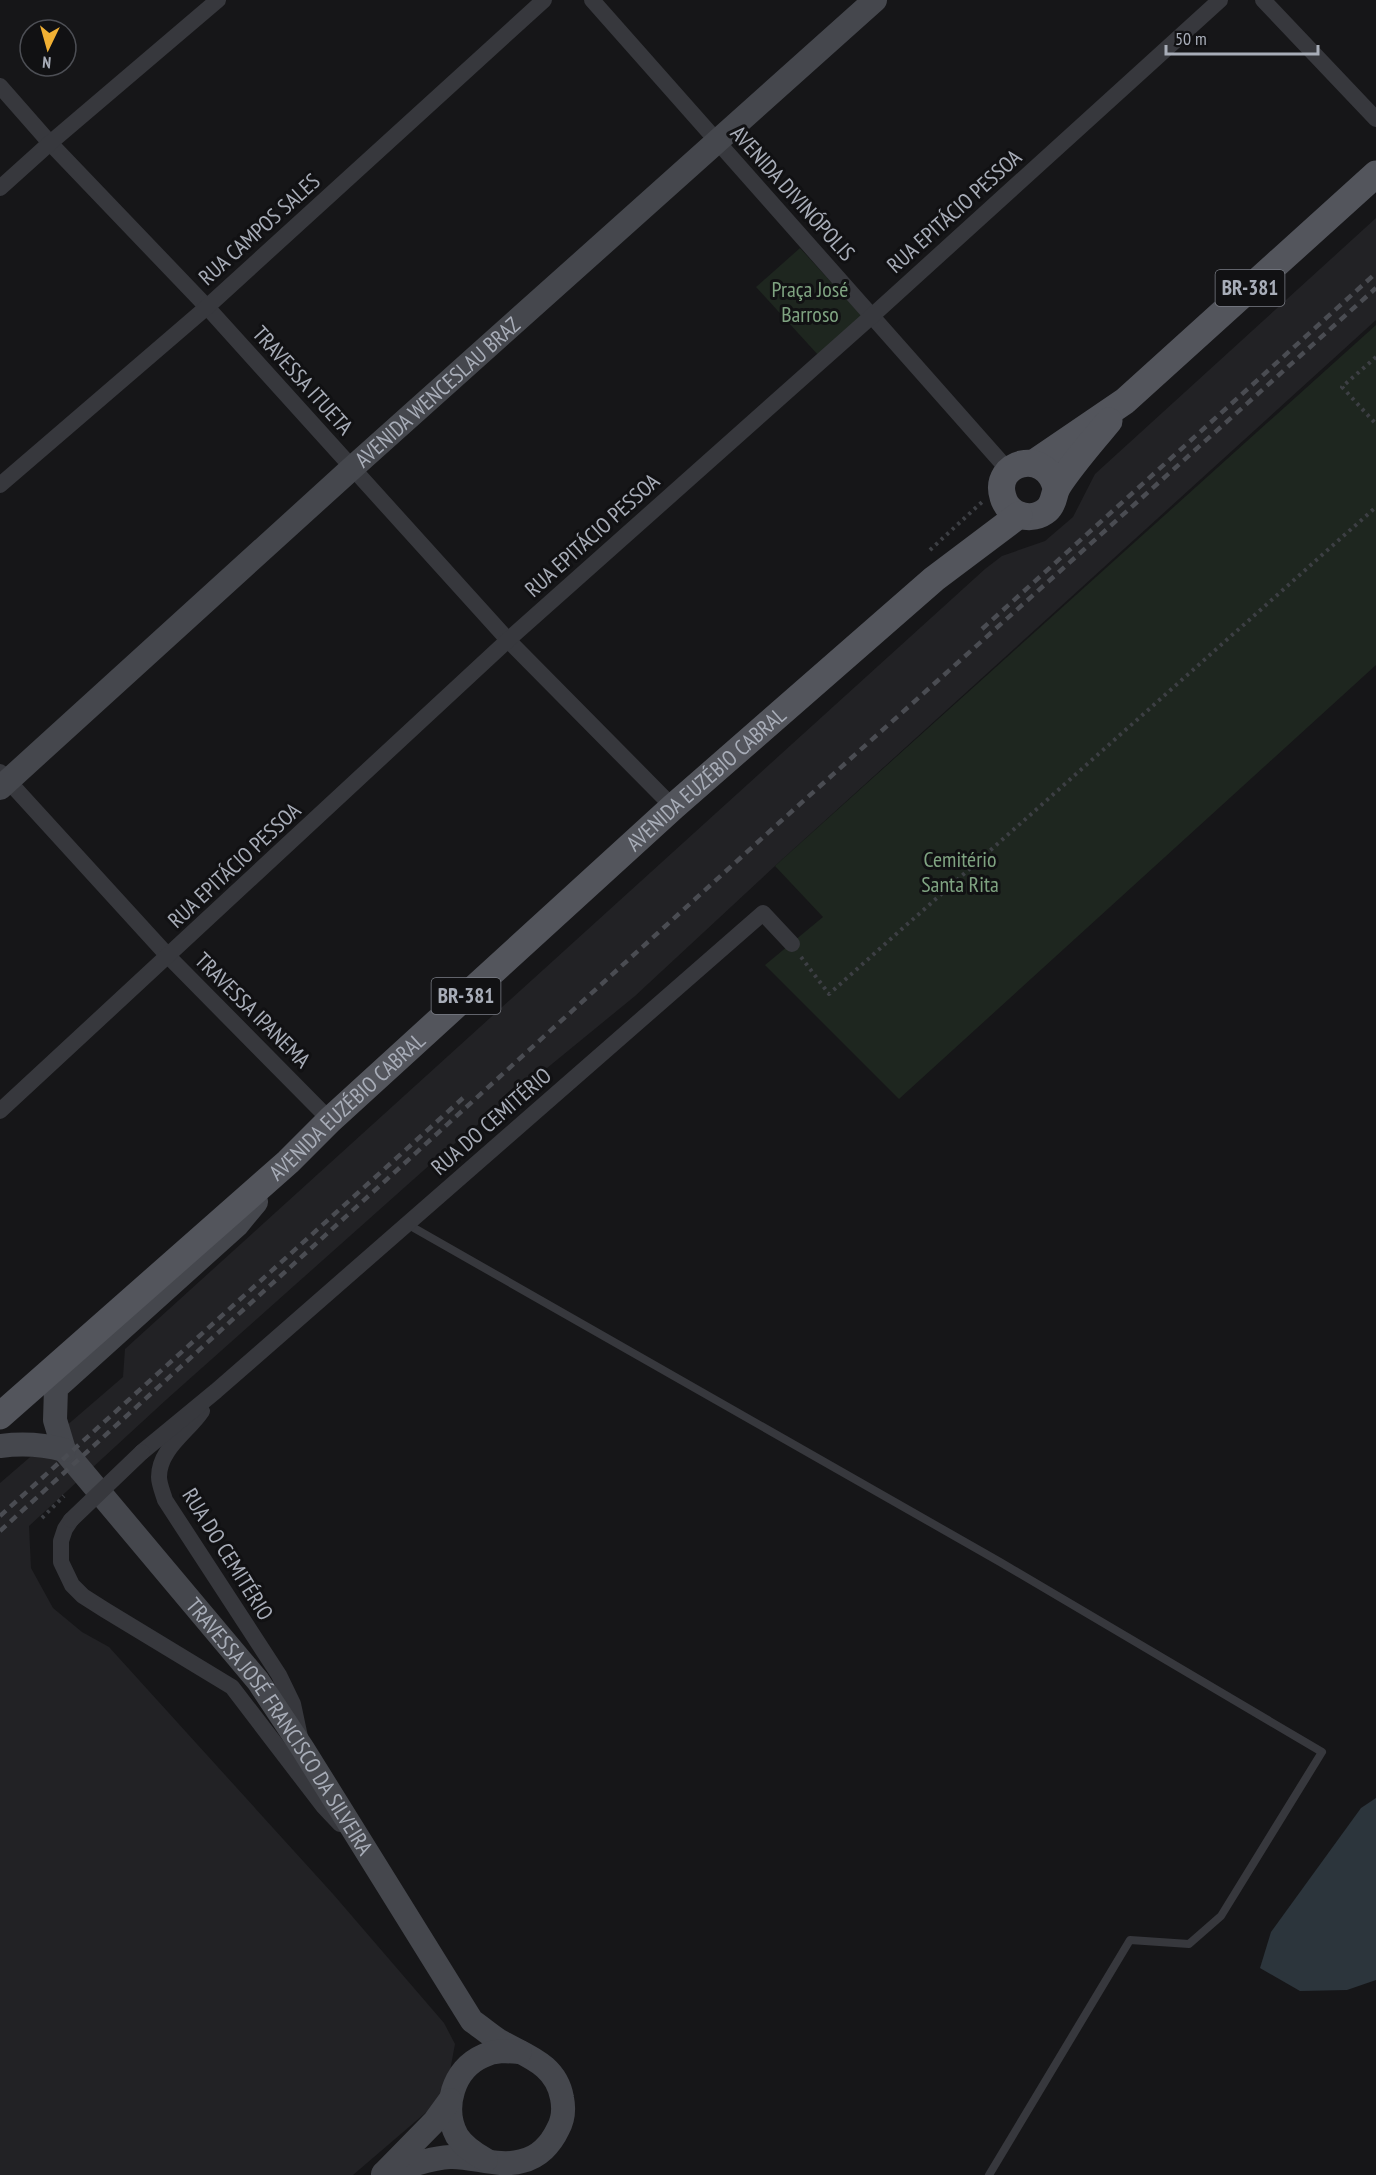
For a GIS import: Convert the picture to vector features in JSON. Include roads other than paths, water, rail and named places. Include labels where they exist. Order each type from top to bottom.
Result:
[{"type":"main road","name":"AVENIDA EUZÉBIO CABRAL","points":[[0,1416],[288,1162],[330,1120],[673,807],[934,579],[1016,486],[1125,401],[1376,174]]},
{"type":"main road","name":"AVENIDA EUZÉBIO CABRAL","points":[[1016,486],[1037,516],[1045,512],[1052,505],[1056,488],[1125,401]]},
{"type":"main road","points":[[1016,486],[1042,466],[1054,479],[1056,488]]},
{"type":"street","points":[[0,188],[218,0]]},
{"type":"street","name":"RUA CAMPOS SALES","points":[[0,485],[207,307],[544,0]]},
{"type":"street","name":"AVENIDA DIVINÓPOLIS","points":[[591,0],[873,315],[1016,486]]},
{"type":"street","name":"AVENIDA WENCESLAU BRAZ","points":[[3,780],[875,0]]},
{"type":"street","name":"RUA EPITÁCIO PESSOA","points":[[0,1112],[508,640],[873,315],[1220,0]]},
{"type":"street","points":[[1263,0],[1376,119]]},
{"type":"street","name":"TRAVESSA ITUETA","points":[[0,86],[50,143],[207,307],[351,469],[508,640],[673,807]]},
{"type":"street","name":"TRAVESSA IPANEMA","points":[[3,780],[169,957],[330,1120]]},
{"type":"street","name":"RUA DO CEMITÉRIO","points":[[368,1854],[323,1806],[232,1687],[83,1596],[72,1585],[62,1562],[61,1541],[65,1529],[142,1452],[216,1391],[763,913],[792,944]]},
{"type":"street","name":"TRAVESSA JOSÉ FRANCISCO DA SILVEIRA","points":[[288,1162],[237,1225],[56,1388],[55,1420],[64,1450],[258,1681],[303,1749],[472,2021],[520,2052],[537,2059],[551,2072],[560,2088],[564,2107],[561,2125],[552,2141],[539,2154],[522,2161],[504,2163],[449,2157],[383,2174]]},
{"type":"street","name":"RUA DO CEMITÉRIO","points":[[216,1391],[197,1419],[169,1449],[162,1462],[159,1478],[165,1500],[279,1675],[293,1704],[303,1749]]},
{"type":"street","points":[[0,1446],[22,1443],[64,1450]]},
{"type":"street","name":"TRAVESSA JOSÉ FRANCISCO DA SILVEIRA","points":[[453,2091],[470,2045],[472,2021]]},
{"type":"street","name":"TRAVESSA JOSÉ FRANCISCO DA SILVEIRA","points":[[383,2174],[434,2122],[467,2067],[482,2056],[501,2051],[520,2052]]},
{"type":"street","points":[[453,2091],[451,2119],[458,2136],[470,2150],[486,2160]]},
{"type":"lane","points":[[407,1224],[1010,1568],[1322,1752],[1221,1916],[1189,1944],[1130,1940],[988,2175]]},
{"type":"railway","points":[[982,629],[1376,273]]},
{"type":"railway","points":[[0,1531],[781,821],[1376,288]]},
{"type":"railway","points":[[0,1516],[463,1098]]},
{"type":"park label","name":"Praça José Barroso","points":[[810,302]]},
{"type":"park label","name":"Cemitério Santa Rita","points":[[960,872]]}]
